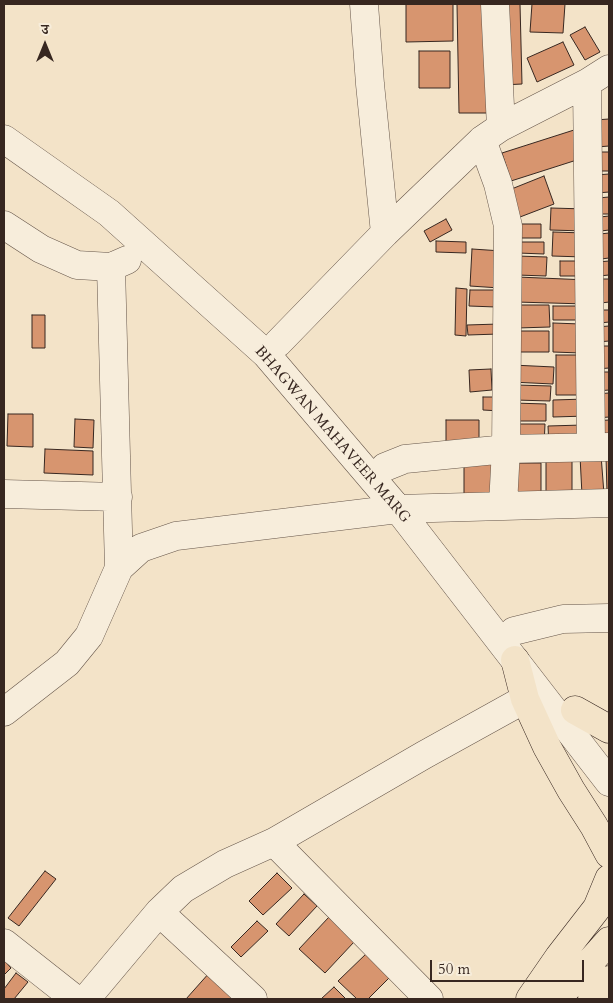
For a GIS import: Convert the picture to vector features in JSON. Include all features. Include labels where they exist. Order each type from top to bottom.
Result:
[{"type":"main road","points":[[515,660],[525,699],[547,747],[609,854]]},
{"type":"main road","points":[[575,710],[609,729]]},
{"type":"main road","points":[[530,999],[559,957],[597,908],[609,879]]},
{"type":"main road","points":[[557,999],[609,941]]},
{"type":"main road","points":[[592,999],[609,980]]},
{"type":"street","points":[[364,4],[385,233]]},
{"type":"street","points":[[495,4],[491,133],[498,184],[508,226],[506,449],[503,505]]},
{"type":"street","points":[[278,343],[385,233],[491,133],[598,76],[600,447],[506,449],[404,458],[385,467]]},
{"type":"street","name":"BHAGWAN MAHAVEER MARG","points":[[4,118],[119,200],[147,235],[266,354],[408,509],[514,631],[609,754]]},
{"type":"street","name":"BHAGWAN MAHAVEER MARG","points":[[4,139],[108,214],[147,235],[278,343],[412,499],[408,509]]},
{"type":"street","points":[[4,225],[60,259],[77,265],[111,267],[127,260],[147,235]]},
{"type":"street","points":[[111,267],[119,568]]},
{"type":"street","points":[[4,494],[118,497]]},
{"type":"street","points":[[4,712],[67,663],[89,636],[119,568],[140,548],[176,536],[408,509],[609,503]]},
{"type":"street","name":"BHAGWAN MAHAVEER MARG","points":[[408,509],[515,660],[609,782]]},
{"type":"street","points":[[514,631],[563,619],[609,618]]},
{"type":"street","points":[[86,999],[159,912],[183,889],[225,864],[274,842],[525,699]]},
{"type":"street","points":[[274,842],[429,999]]},
{"type":"street","points":[[159,912],[253,999]]},
{"type":"street","points":[[4,943],[75,999]]},
{"type":"building","points":[[406,4],[453,4],[453,41],[406,42]]},
{"type":"building","points":[[457,4],[490,4],[492,113],[459,113]]},
{"type":"building","points":[[500,4],[520,4],[522,84],[502,85]]},
{"type":"building","points":[[532,4],[565,4],[563,33],[530,32]]},
{"type":"building","points":[[585,27],[600,52],[585,60],[570,35]]},
{"type":"building","points":[[563,42],[574,65],[537,82],[527,58]]},
{"type":"building","points":[[419,51],[450,51],[450,88],[419,88]]},
{"type":"building","points":[[609,119],[609,146],[597,147],[595,120]]},
{"type":"building","points":[[574,130],[583,158],[511,181],[502,153]]},
{"type":"building","points":[[597,152],[609,152],[609,171],[598,171]]},
{"type":"building","points":[[609,174],[609,192],[597,193],[596,175]]},
{"type":"building","points":[[544,176],[554,204],[520,217],[509,190]]},
{"type":"building","points":[[609,197],[609,214],[599,214],[598,198]]},
{"type":"building","points":[[551,208],[586,209],[585,231],[550,230]]},
{"type":"building","points":[[609,216],[609,230],[601,231],[600,217]]},
{"type":"building","points":[[446,219],[452,230],[430,242],[424,231]]},
{"type":"building","points":[[517,224],[541,224],[541,238],[517,238]]},
{"type":"building","points":[[553,232],[585,233],[584,257],[552,256]]},
{"type":"building","points":[[609,233],[609,258],[601,259],[600,234]]},
{"type":"building","points":[[436,241],[466,242],[466,253],[436,252]]},
{"type":"building","points":[[518,242],[544,242],[544,254],[518,253]]},
{"type":"building","points":[[472,249],[502,251],[500,288],[470,286]]},
{"type":"building","points":[[517,256],[547,257],[546,276],[517,275]]},
{"type":"building","points":[[560,261],[585,261],[585,276],[560,276]]},
{"type":"building","points":[[609,261],[609,275],[599,276],[598,262]]},
{"type":"building","points":[[517,277],[588,280],[586,304],[516,302]]},
{"type":"building","points":[[600,279],[609,279],[609,302],[601,303]]},
{"type":"building","points":[[456,288],[467,289],[466,336],[455,335]]},
{"type":"building","points":[[470,290],[496,290],[496,307],[469,306]]},
{"type":"building","points":[[517,305],[549,305],[550,327],[517,328]]},
{"type":"building","points":[[553,306],[586,306],[586,320],[553,320]]},
{"type":"building","points":[[599,310],[609,310],[609,322],[600,323]]},
{"type":"building","points":[[32,315],[45,315],[45,348],[32,348]]},
{"type":"building","points":[[553,323],[581,324],[581,353],[553,352]]},
{"type":"building","points":[[499,324],[499,334],[468,335],[467,325]]},
{"type":"building","points":[[609,326],[609,341],[598,342],[597,327]]},
{"type":"building","points":[[516,331],[549,331],[549,352],[516,352]]},
{"type":"building","points":[[595,346],[609,346],[609,368],[597,369]]},
{"type":"building","points":[[556,355],[587,355],[586,395],[556,395]]},
{"type":"building","points":[[512,365],[554,367],[553,384],[511,382]]},
{"type":"building","points":[[491,369],[492,390],[470,392],[469,370]]},
{"type":"building","points":[[596,372],[609,372],[609,390],[597,391]]},
{"type":"building","points":[[516,385],[551,386],[550,401],[515,400]]},
{"type":"building","points":[[609,393],[609,417],[597,418],[596,394]]},
{"type":"building","points":[[483,397],[501,397],[501,411],[483,410]]},
{"type":"building","points":[[586,399],[587,416],[553,417],[553,400]]},
{"type":"building","points":[[513,403],[546,404],[546,421],[513,421]]},
{"type":"building","points":[[8,414],[33,414],[33,447],[7,446]]},
{"type":"building","points":[[75,419],[94,420],[93,448],[74,447]]},
{"type":"building","points":[[446,420],[479,420],[479,447],[446,447]]},
{"type":"building","points":[[609,420],[609,444],[594,421]]},
{"type":"building","points":[[515,424],[545,424],[544,446],[515,446]]},
{"type":"building","points":[[583,425],[584,446],[549,447],[548,426]]},
{"type":"building","points":[[45,449],[93,451],[93,475],[44,473]]},
{"type":"building","points":[[601,455],[604,494],[582,495],[580,456]]},
{"type":"building","points":[[606,457],[609,457],[609,492],[607,492]]},
{"type":"building","points":[[546,460],[572,460],[572,500],[546,499]]},
{"type":"building","points":[[464,463],[495,464],[494,500],[464,499]]},
{"type":"building","points":[[508,463],[541,463],[541,497],[508,498]]},
{"type":"building","points":[[45,871],[56,879],[19,926],[8,918]]},
{"type":"building","points":[[277,873],[292,888],[263,915],[249,901]]},
{"type":"building","points":[[304,894],[317,906],[289,936],[276,924]]},
{"type":"building","points":[[329,917],[354,942],[325,973],[299,949]]},
{"type":"building","points":[[257,921],[268,931],[241,957],[231,947]]},
{"type":"building","points":[[368,952],[392,975],[368,999],[357,999],[338,981]]},
{"type":"building","points":[[4,960],[11,968],[4,975]]},
{"type":"building","points":[[210,972],[239,999],[186,999]]},
{"type":"building","points":[[16,973],[28,982],[14,999],[4,999],[4,989]]},
{"type":"building","points":[[334,987],[346,999],[321,999]]}]
